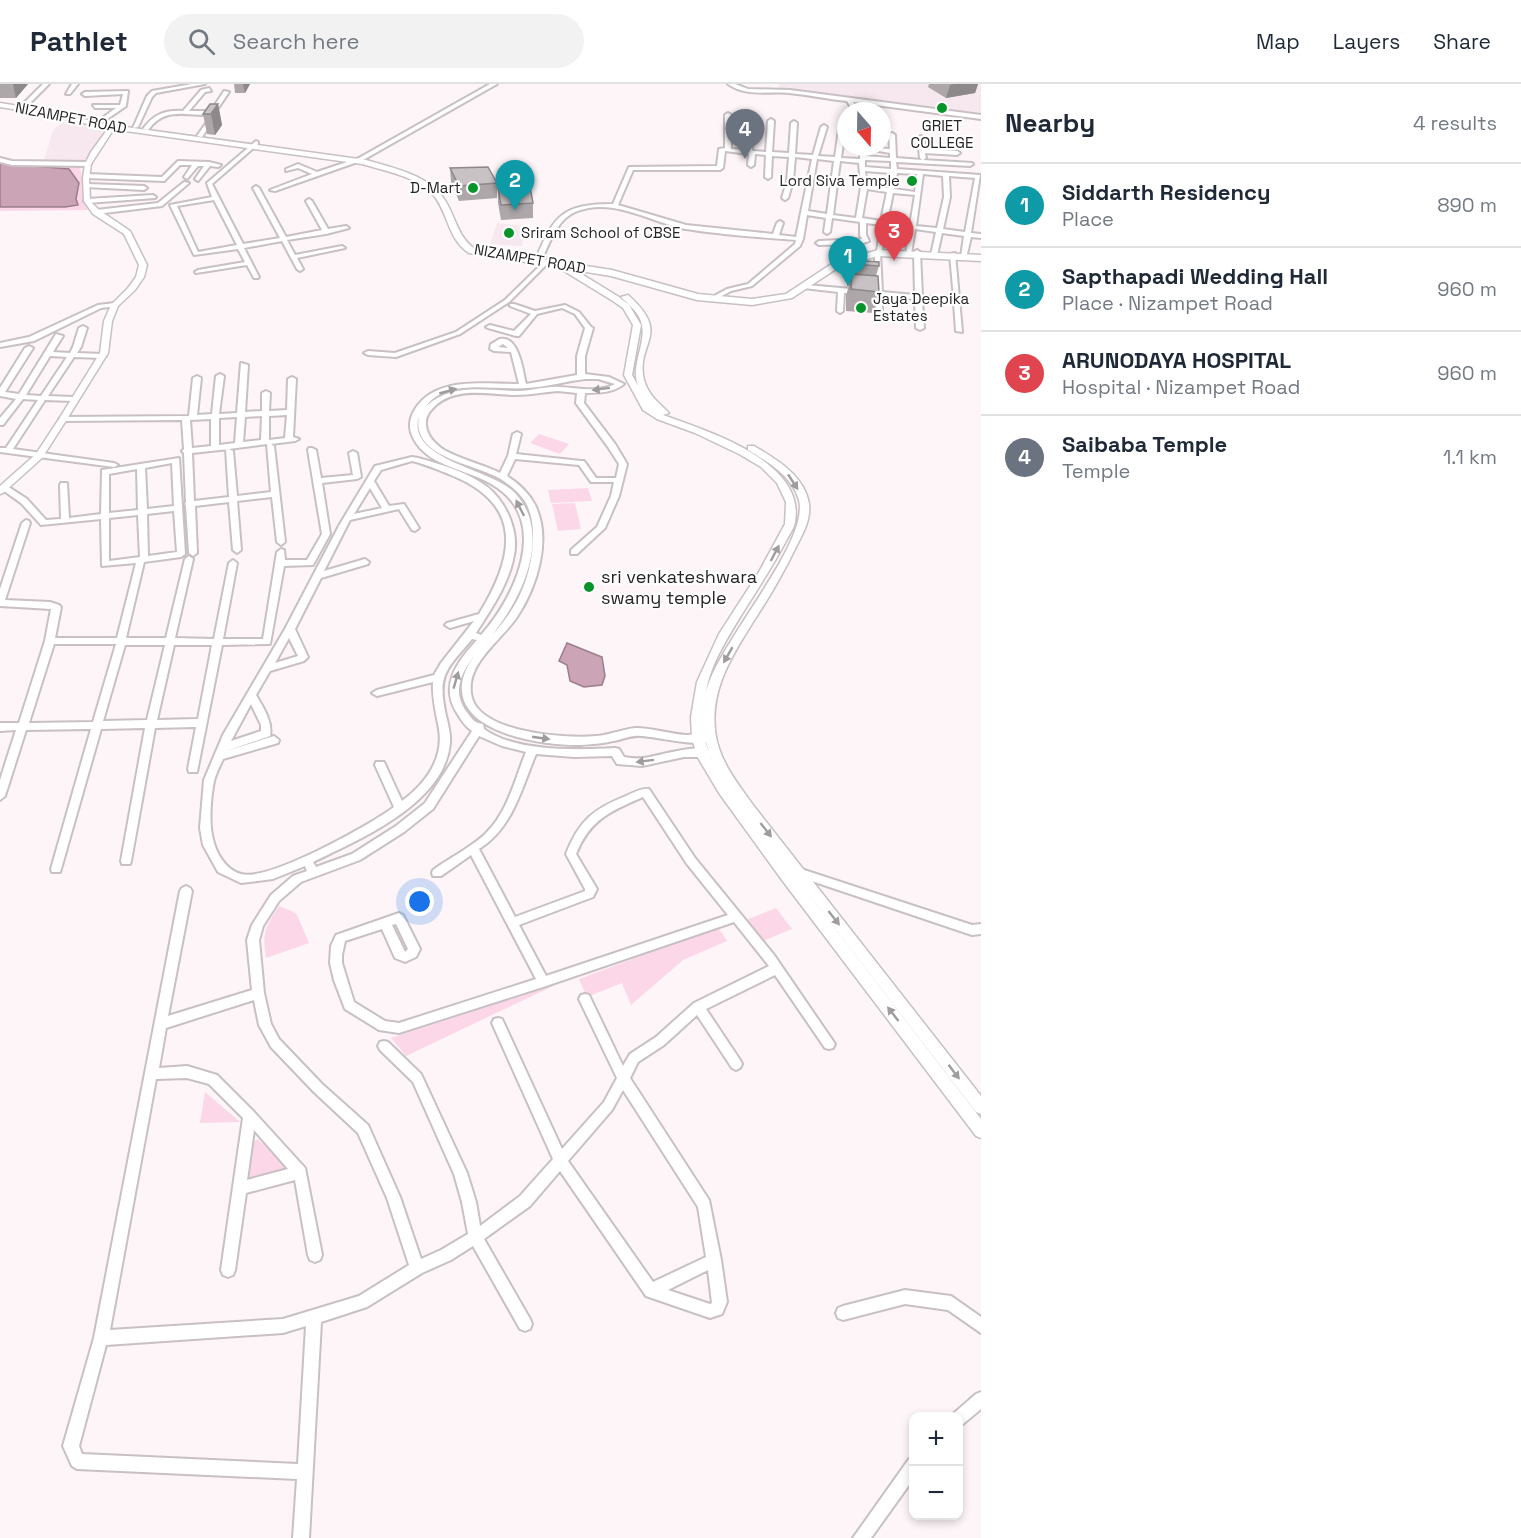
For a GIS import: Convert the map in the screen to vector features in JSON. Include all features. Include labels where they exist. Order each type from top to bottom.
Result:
[{"type":"main road","name":"NIZAMPET ROAD","points":[[0,104],[24,106],[112,127],[357,159],[389,170],[431,189],[439,198],[460,242],[467,248],[490,255],[630,276],[697,297],[734,301],[767,301],[789,296],[806,287],[836,265],[879,252]]},
{"type":"main road","name":"NIZAMPET ROAD","points":[[0,104],[83,120],[254,145]]},
{"type":"main road","name":"NIZAMPET ROAD","points":[[560,265],[628,272],[699,293],[746,298],[779,294],[834,263],[862,253],[981,257]]},
{"type":"street","points":[[24,106],[46,84]]},
{"type":"street","points":[[68,93],[75,84]]},
{"type":"street","points":[[135,128],[154,92],[202,84]]},
{"type":"street","points":[[273,190],[357,159],[494,84]]},
{"type":"street","points":[[731,84],[735,87],[757,91],[783,91],[981,117]]},
{"type":"street","points":[[185,112],[202,91],[209,90]]},
{"type":"street","points":[[85,94],[125,91],[126,101],[100,122]]},
{"type":"street","points":[[146,129],[151,120],[172,111],[213,113],[228,92],[200,136]]},
{"type":"street","points":[[95,106],[121,107]]},
{"type":"street","points":[[728,115],[728,150]]},
{"type":"street","points":[[752,118],[750,152],[752,165]]},
{"type":"street","points":[[768,177],[771,121]]},
{"type":"street","points":[[785,198],[790,181],[794,123]]},
{"type":"street","points":[[112,127],[88,164],[87,201],[96,212],[127,233],[143,264],[140,277],[114,305],[108,321],[102,356],[73,399],[63,419],[39,456],[2,490],[24,501],[44,523],[178,508]]},
{"type":"street","points":[[718,296],[729,290],[750,285],[798,245],[815,158],[824,127]]},
{"type":"street","points":[[879,314],[879,252],[894,171],[892,135]]},
{"type":"street","points":[[921,138],[923,161]]},
{"type":"street","points":[[254,145],[209,184],[255,277]]},
{"type":"street","points":[[615,206],[631,168],[720,168],[722,149],[838,159],[894,171],[978,176],[964,256]]},
{"type":"street","points":[[892,150],[903,150]]},
{"type":"street","points":[[922,151],[957,153]]},
{"type":"street","points":[[827,231],[838,156]]},
{"type":"street","points":[[819,243],[866,241],[862,235],[861,219],[864,187],[862,156]]},
{"type":"street","points":[[0,160],[12,163],[88,164]]},
{"type":"street","points":[[862,163],[893,160],[970,164]]},
{"type":"street","points":[[87,176],[165,179],[180,162],[218,165]]},
{"type":"street","points":[[96,212],[160,205],[187,180],[197,163]]},
{"type":"street","points":[[198,179],[208,164]]},
{"type":"street","points":[[288,170],[298,166],[318,175]]},
{"type":"street","points":[[920,172],[912,253],[920,328]]},
{"type":"street","points":[[934,254],[947,197],[946,173]]},
{"type":"street","points":[[790,181],[811,183]]},
{"type":"street","points":[[87,186],[144,188]]},
{"type":"street","points":[[864,187],[918,194]]},
{"type":"street","points":[[256,188],[300,269]]},
{"type":"street","points":[[87,201],[153,197]]},
{"type":"street","points":[[216,198],[173,206],[196,254],[346,228]]},
{"type":"street","points":[[309,201],[326,232]]},
{"type":"street","points":[[560,265],[552,228],[560,217],[573,210],[592,206],[615,206],[670,225],[800,239]]},
{"type":"street","points":[[805,213],[981,236]]},
{"type":"street","points":[[775,236],[780,223]]},
{"type":"street","points":[[856,242],[862,253]]},
{"type":"street","points":[[293,257],[342,248]]},
{"type":"street","points":[[952,256],[960,331]]},
{"type":"street","points":[[198,272],[248,263]]},
{"type":"street","points":[[368,353],[396,355],[458,333],[493,312],[560,265]]},
{"type":"street","points":[[504,482],[458,466],[428,450],[418,441],[413,430],[414,419],[421,405],[435,395],[454,388],[490,385],[555,386],[581,392],[614,388],[630,383],[638,369],[647,335],[645,321],[635,306],[626,298],[560,265]]},
{"type":"street","points":[[806,287],[957,301]]},
{"type":"street","points":[[840,311],[841,290]]},
{"type":"street","points":[[0,345],[32,339],[100,306],[114,305]]},
{"type":"street","points":[[512,305],[535,313],[563,306],[577,313],[589,328],[581,356],[581,377]]},
{"type":"street","points":[[489,327],[516,334],[535,313]]},
{"type":"street","points":[[84,328],[72,355],[44,398],[4,450],[114,465]]},
{"type":"street","points":[[0,423],[21,397],[59,336]]},
{"type":"street","points":[[29,348],[0,394],[73,399]]},
{"type":"street","points":[[513,350],[523,386]]},
{"type":"street","points":[[48,354],[102,356]]},
{"type":"street","points":[[239,445],[244,365]]},
{"type":"street","points":[[215,448],[215,417],[220,376]]},
{"type":"street","points":[[581,377],[630,383],[666,414],[744,444],[769,458],[788,474],[804,502],[801,527],[787,556],[725,659],[713,686],[704,738],[677,738],[637,732],[593,741],[557,740],[520,735],[486,720],[467,699],[466,683],[474,664],[518,586],[525,563],[528,527],[520,505],[504,482],[451,457],[428,441],[422,430],[422,419],[428,409],[445,397],[469,390],[516,393],[555,386],[581,377]]},
{"type":"street","points":[[126,861],[151,724],[191,556],[186,451],[189,418],[197,378]]},
{"type":"street","points":[[186,451],[268,444],[292,439],[292,379]]},
{"type":"street","points":[[630,383],[646,408],[660,417],[698,431],[764,465],[781,482],[791,502],[790,524],[765,572],[724,634],[702,682],[697,717],[723,790],[981,1131]]},
{"type":"street","points":[[574,552],[601,528],[615,496],[622,464],[612,446],[580,403],[581,392]]},
{"type":"street","points":[[50,641],[267,642],[281,547],[265,414],[266,393]]},
{"type":"street","points":[[63,419],[189,418],[291,412]]},
{"type":"street","points":[[504,482],[517,434]]},
{"type":"street","points":[[280,563],[310,562],[326,534],[312,450]]},
{"type":"street","points":[[229,451],[237,550]]},
{"type":"street","points":[[317,481],[357,477],[353,453]]},
{"type":"street","points":[[512,456],[581,463],[594,480],[619,480]]},
{"type":"street","points":[[412,459],[462,479],[483,488],[504,513],[511,534],[511,560],[480,620],[439,677],[438,696],[446,745],[440,765],[417,795],[369,830],[307,860],[273,875],[241,879],[222,868],[208,845],[205,828],[209,780],[228,735],[290,629],[378,468],[412,459]]},
{"type":"street","points":[[176,460],[178,508],[181,554],[142,561],[105,564],[105,472],[176,460]]},
{"type":"street","points":[[56,868],[98,725],[142,561],[141,466]]},
{"type":"street","points":[[450,474],[458,466]]},
{"type":"street","points":[[462,479],[471,470]]},
{"type":"street","points":[[371,483],[387,509]]},
{"type":"street","points":[[64,485],[65,520]]},
{"type":"street","points":[[189,504],[275,494]]},
{"type":"street","points":[[350,518],[401,506],[415,528]]},
{"type":"street","points":[[26,523],[0,603],[56,607]]},
{"type":"street","points":[[318,576],[365,562]]},
{"type":"street","points":[[193,769],[233,563]]},
{"type":"street","points":[[0,610],[48,610],[56,607]]},
{"type":"street","points":[[0,796],[50,641],[56,607]]},
{"type":"street","points":[[480,620],[490,634]]},
{"type":"street","points":[[450,625],[480,620]]},
{"type":"street","points":[[264,673],[303,657],[290,629]]},
{"type":"street","points":[[470,635],[490,634]]},
{"type":"street","points":[[490,634],[461,667],[454,679],[453,693],[466,722],[476,731],[515,747],[562,753],[615,752]]},
{"type":"street","points":[[264,673],[310,663]]},
{"type":"street","points":[[377,693],[439,677]]},
{"type":"street","points":[[220,752],[266,733],[266,725],[252,696]]},
{"type":"street","points":[[417,1268],[393,1197],[363,1129],[318,1089],[275,1043],[265,1025],[258,993],[253,940],[258,925],[275,898],[297,879],[356,857],[400,829],[429,806],[476,731],[486,720]]},
{"type":"street","points":[[0,727],[202,723]]},
{"type":"street","points":[[615,738],[615,752],[621,761],[631,763],[684,753],[709,753]]},
{"type":"street","points":[[677,738],[683,744],[684,753]]},
{"type":"street","points":[[220,752],[274,740]]},
{"type":"street","points":[[437,873],[492,834],[513,799],[532,749]]},
{"type":"street","points":[[709,753],[798,872],[981,1107]]},
{"type":"street","points":[[380,765],[400,807]]},
{"type":"street","points":[[512,923],[589,894],[591,889],[571,854],[581,831],[601,810],[645,792],[691,861],[777,968],[829,1044]]},
{"type":"street","points":[[473,848],[543,982]]},
{"type":"street","points":[[307,860],[314,873]]},
{"type":"street","points":[[292,866],[297,879]]},
{"type":"street","points":[[798,872],[972,930],[981,929]]},
{"type":"street","points":[[186,891],[101,1338],[71,1446],[77,1461],[305,1472]]},
{"type":"street","points":[[385,922],[340,938],[335,948],[334,959],[349,1005],[383,1026],[399,1028],[736,917]]},
{"type":"street","points":[[101,1338],[283,1326],[362,1302],[417,1268],[446,1255],[525,1201],[608,1106],[634,1058],[660,1041],[698,1007],[777,968]]},
{"type":"street","points":[[161,1024],[258,993]]},
{"type":"street","points":[[498,1023],[560,1160],[651,1291],[710,1311],[717,1309],[720,1302],[704,1205],[623,1078],[585,999]]},
{"type":"street","points":[[698,1007],[736,1064]]},
{"type":"street","points":[[384,1046],[417,1078],[425,1093],[460,1173],[469,1202],[475,1237],[525,1324]]},
{"type":"street","points":[[151,1074],[187,1072],[213,1079],[250,1116],[300,1172],[315,1255]]},
{"type":"street","points":[[228,1270],[250,1116]]},
{"type":"street","points":[[240,1188],[300,1172]]},
{"type":"street","points":[[651,1291],[714,1260]]},
{"type":"street","points":[[843,1313],[904,1298],[951,1303],[981,1326]]},
{"type":"street","points":[[301,1538],[314,1318]]},
{"type":"street","points":[[963,1415],[981,1399]]},
{"type":"street","points":[[861,1538],[913,1466]]},
{"type":"shaded area","name":"GRIET COLLEGE","points":[[779,84],[981,84],[981,118],[891,106],[891,102],[857,102],[780,92]]},
{"type":"shaded area","points":[[63,122],[107,130],[83,162],[44,161],[53,130]]},
{"type":"shaded area","points":[[0,163],[69,169],[79,183],[76,199],[78,205],[0,207]]},
{"type":"shaded area","points":[[0,164],[80,167],[88,210],[0,211]]},
{"type":"shaded area","name":"Sriram School of CBSE","points":[[497,223],[525,226],[522,246],[490,244]]},
{"type":"shaded area","points":[[539,434],[569,444],[560,454],[530,443]]},
{"type":"shaded area","points":[[588,488],[592,501],[551,503],[548,490]]},
{"type":"shaded area","points":[[575,503],[581,529],[558,531],[552,504]]},
{"type":"shaded area","points":[[567,643],[602,657],[605,676],[602,685],[584,687],[570,681],[567,665],[559,661]]},
{"type":"shaded area","points":[[279,906],[296,913],[309,943],[266,958],[264,942],[266,930]]},
{"type":"shaded area","points":[[776,908],[792,929],[761,942],[746,920]]},
{"type":"shaded area","points":[[718,927],[727,941],[683,960],[631,1005],[622,983],[587,997],[579,979]]},
{"type":"shaded area","points":[[555,985],[406,1056],[391,1038]]},
{"type":"shaded area","points":[[205,1092],[240,1122],[200,1123]]},
{"type":"shaded area","points":[[258,1139],[287,1167],[288,1172],[250,1181],[247,1179],[253,1142]]},
{"type":"building","points":[[210,104],[218,104],[211,114],[203,114]]},
{"type":"building","points":[[488,167],[497,183],[459,186],[450,168]]},
{"type":"building","points":[[530,187],[533,203],[501,205],[498,188]]},
{"type":"building","points":[[852,260],[879,262],[879,266],[852,264]]},
{"type":"building","points":[[852,274],[878,276],[879,292],[851,289]]},
{"type":"place","name":"GRIET COLLEGE","points":[[942,108]]},
{"type":"place","name":"Saibaba Temple","points":[[745,159]]},
{"type":"place","name":"Lord Siva Temple","points":[[912,181]]},
{"type":"place","name":"D-Mart","points":[[473,188]]},
{"type":"place","name":"Sapthapadi Wedding Hall","points":[[515,210]]},
{"type":"place","name":"Sriram School of CBSE","points":[[509,233]]},
{"type":"place","name":"ARUNODAYA HOSPITAL","points":[[894,261]]},
{"type":"place","name":"Siddarth Residency","points":[[848,286]]},
{"type":"place","name":"Jaya Deepika Estates","points":[[861,308]]},
{"type":"place","name":"sri venkateshwara swamy temple","points":[[589,587]]}]
